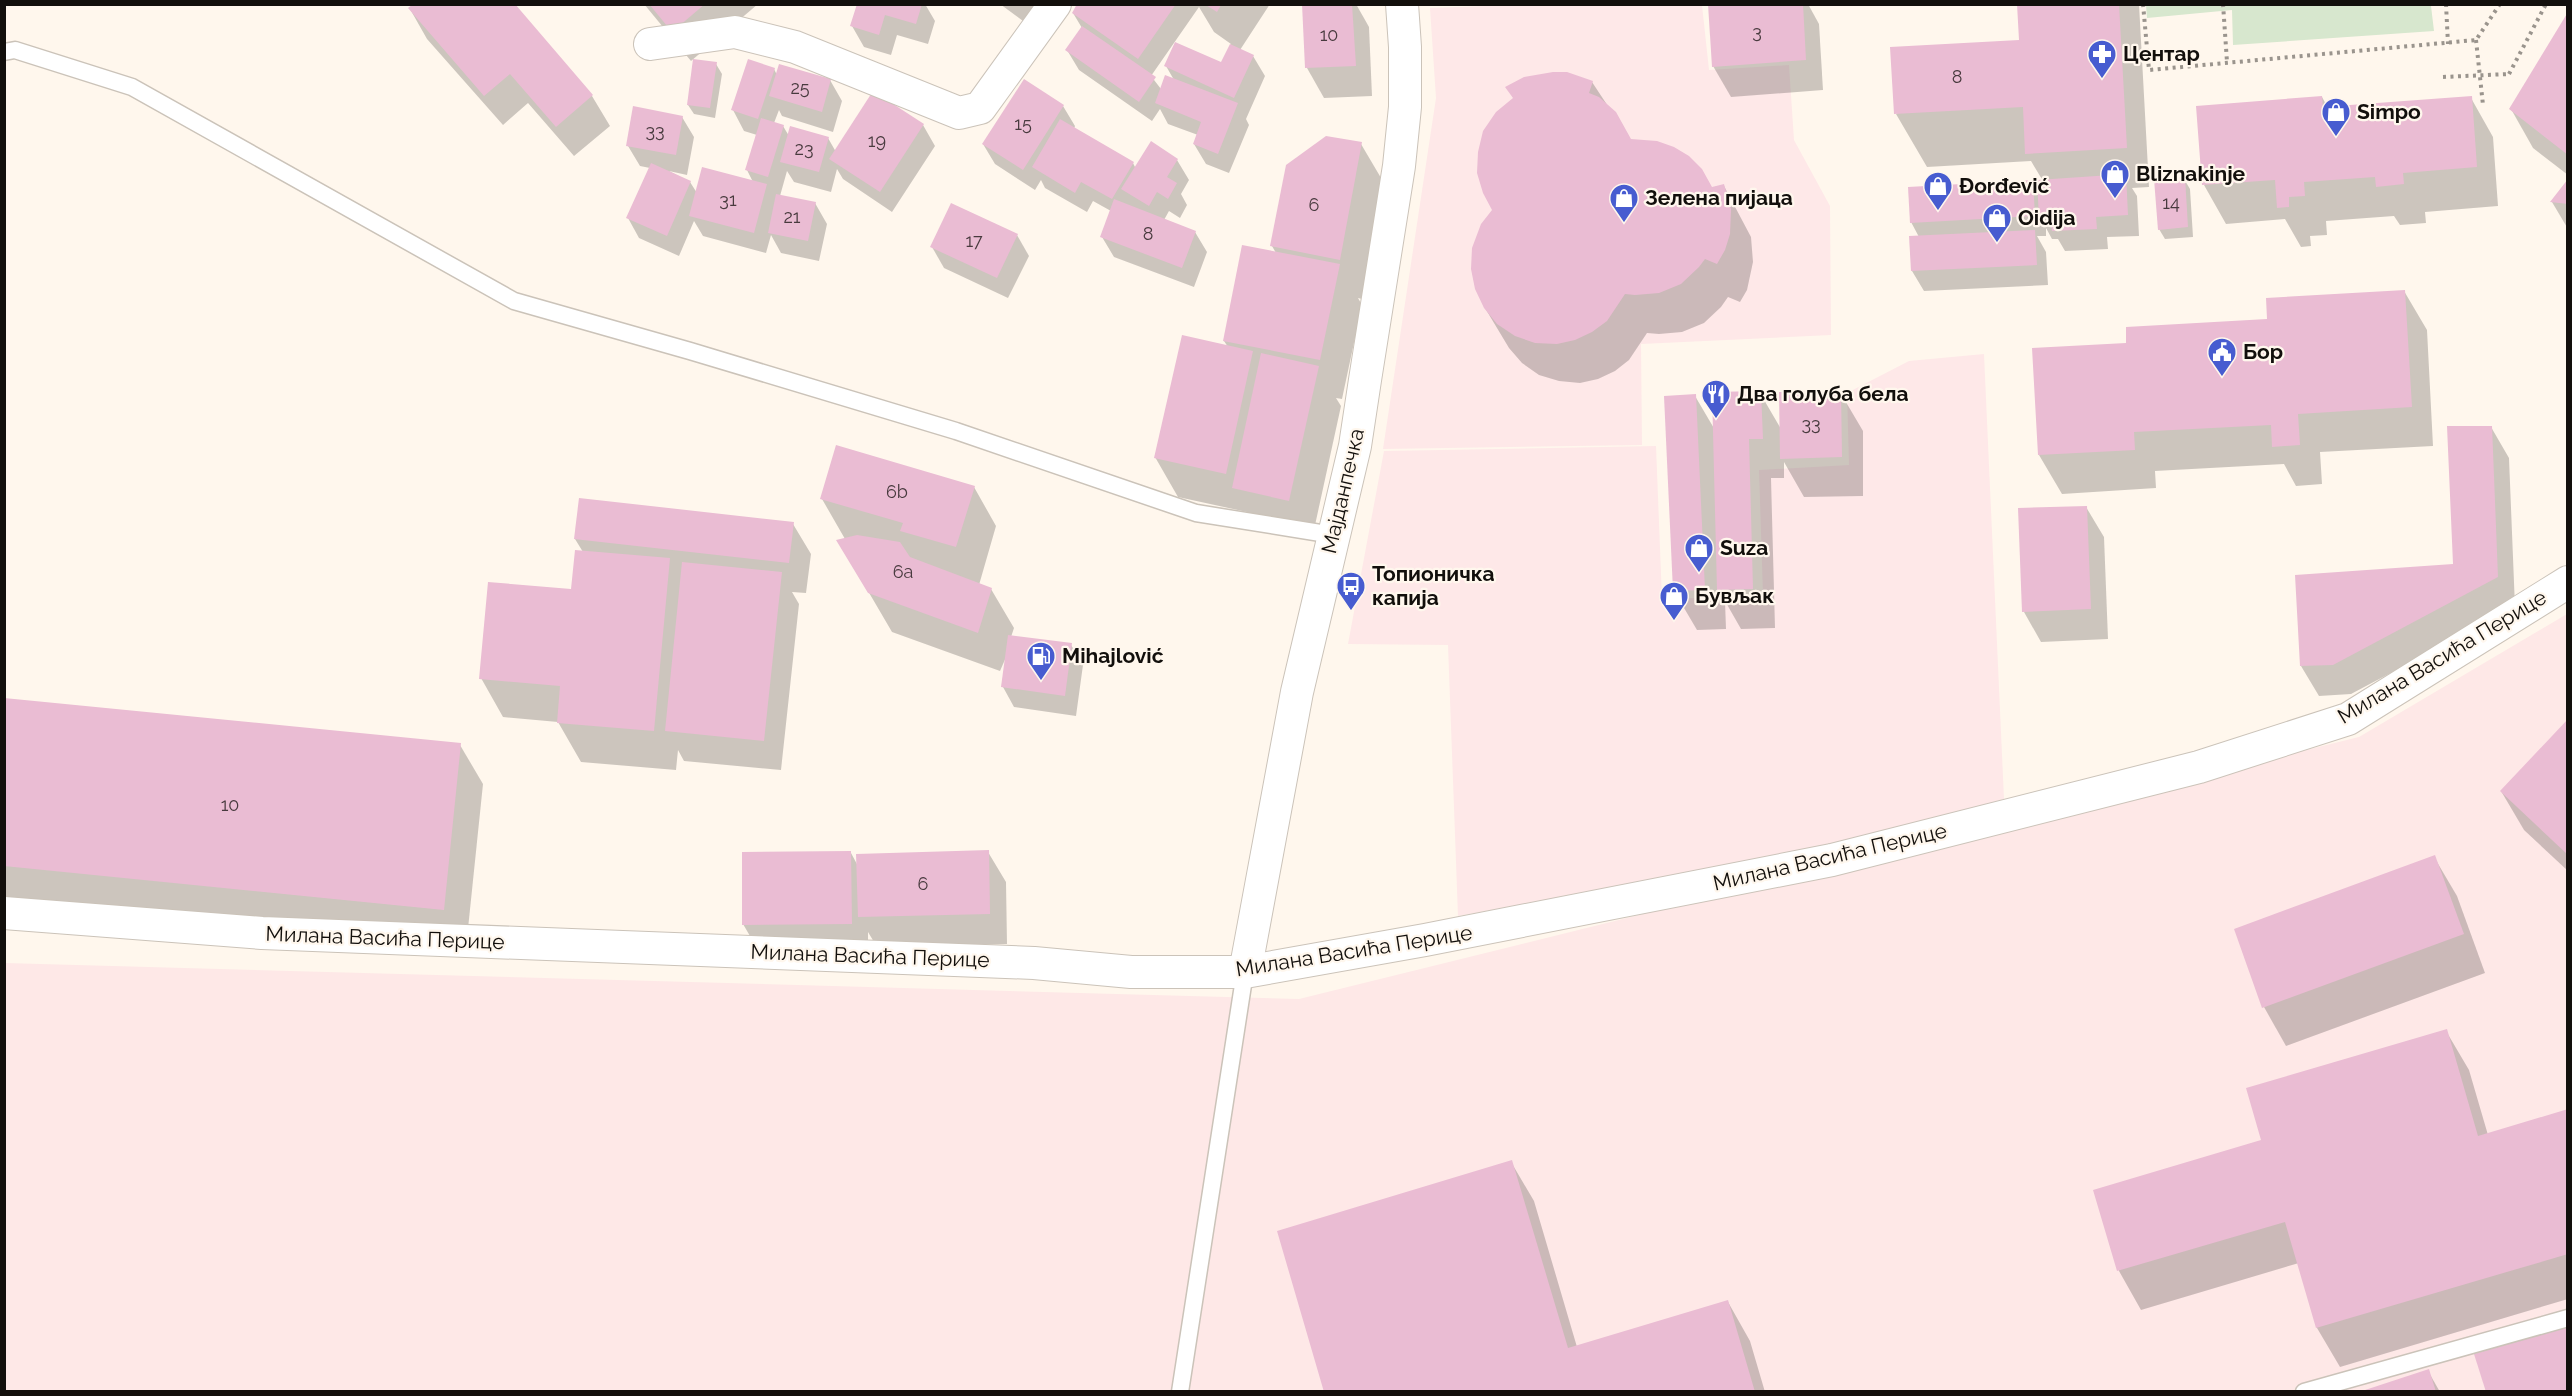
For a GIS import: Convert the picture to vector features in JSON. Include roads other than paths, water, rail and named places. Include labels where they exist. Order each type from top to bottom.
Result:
[{"type":"street","points":[[650,44],[735,32],[795,47],[959,113],[980,108],[1055,4]]},
{"type":"street","name":"Мајданпечка","points":[[1245,972],[1297,692],[1355,446],[1399,166],[1405,107],[1405,47],[1401,4]]},
{"type":"street","name":"Милана Васића Перице","points":[[4,913],[262,933],[1034,963],[1131,972],[1245,972],[1425,940],[1832,860],[2199,766],[2348,719],[2568,582]]},
{"type":"lane","points":[[4,52],[15,50],[132,87],[514,301],[956,431],[1196,513],[1333,535]]},
{"type":"lane","points":[[1180,1392],[1245,972]]},
{"type":"lane","points":[[2304,1392],[2568,1318]]},
{"type":"place","name":"Центар","points":[[2102,80]]},
{"type":"place","name":"Simpo","points":[[2336,138]]},
{"type":"place","name":"Bliznakinje","points":[[2115,200]]},
{"type":"place","name":"Đorđević","points":[[1938,212]]},
{"type":"place","name":"Зелена пијаца","points":[[1624,224]]},
{"type":"place","name":"Oidija","points":[[1997,244]]},
{"type":"place","name":"Бор","points":[[2222,378]]},
{"type":"place","name":"Два голуба бела","points":[[1716,420]]},
{"type":"place","name":"Suza","points":[[1699,574]]},
{"type":"place","name":"Топионичка капија","points":[[1351,612]]},
{"type":"place","name":"Бувљак","points":[[1674,622]]},
{"type":"place","name":"Mihajlović","points":[[1041,682]]}]
